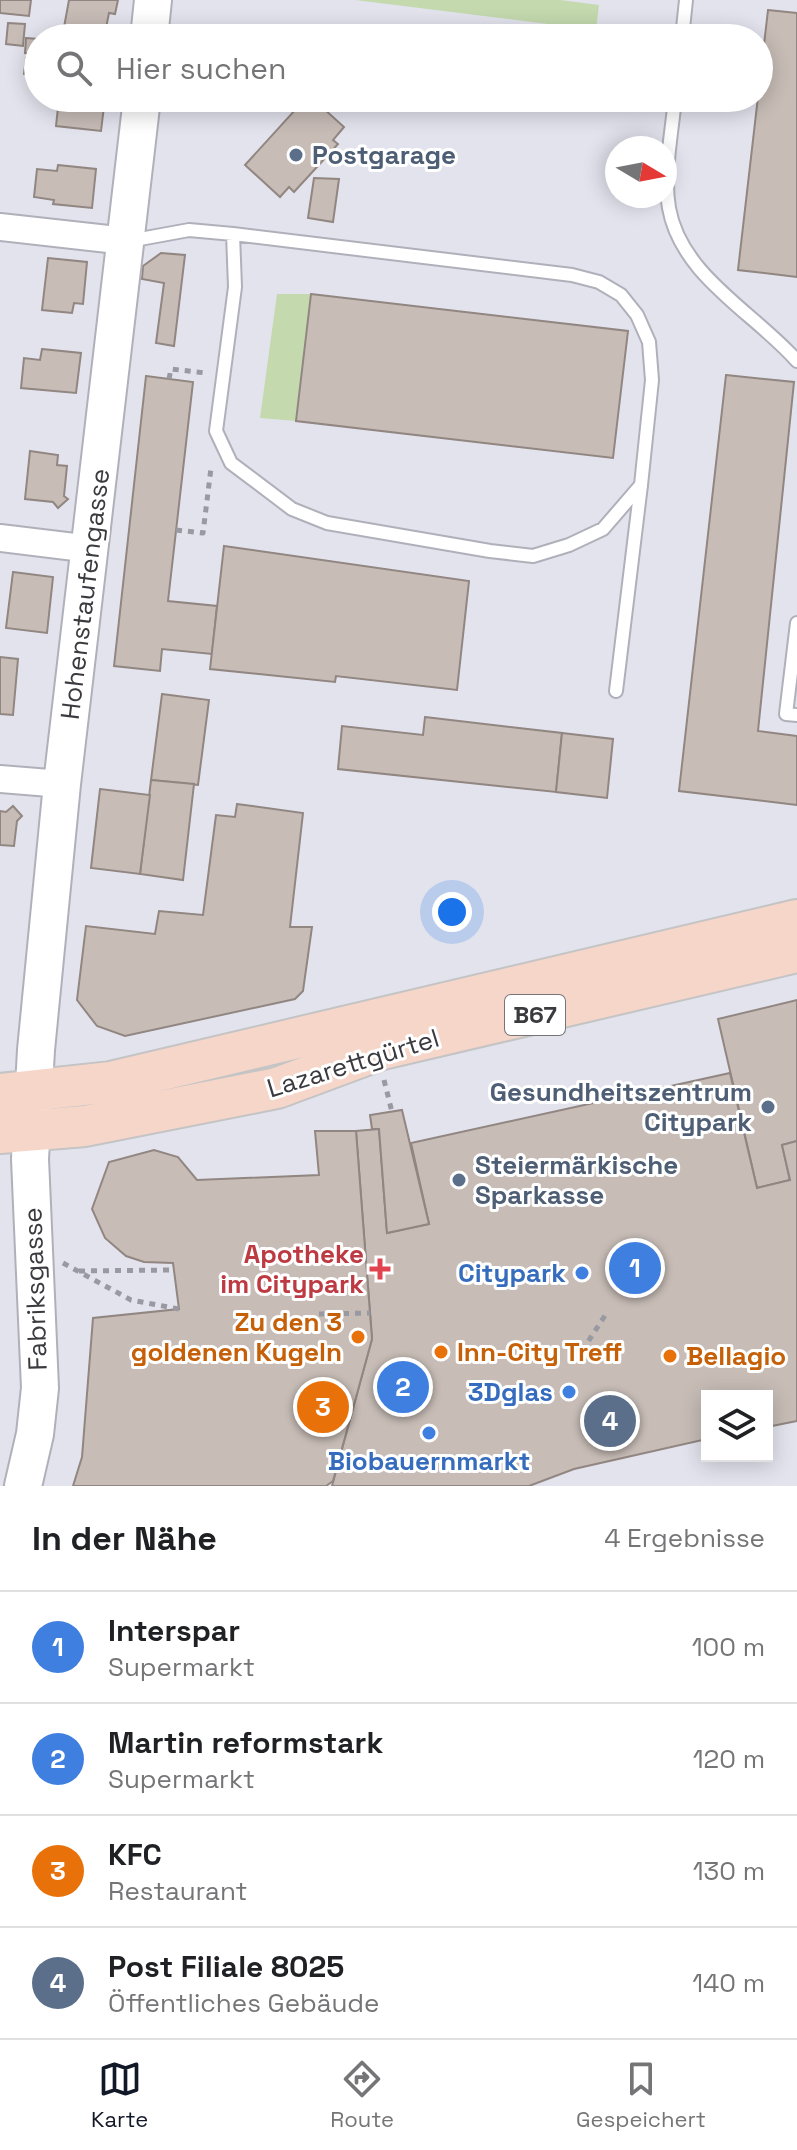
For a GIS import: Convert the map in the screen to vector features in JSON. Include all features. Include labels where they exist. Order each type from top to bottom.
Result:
[{"type":"main road","name":"Lazarettgürtel","points":[[16,1093],[111,1082],[797,920]]},
{"type":"main road","name":"Lazarettgürtel","points":[[16,1133],[85,1126],[277,1088],[382,1049],[797,952]]},
{"type":"street","points":[[150,24],[153,0]]},
{"type":"street","name":"Hohenstaufengasse","points":[[16,1093],[62,784],[140,112]]},
{"type":"street","points":[[0,227],[126,241]]},
{"type":"street","points":[[0,538],[91,549]]},
{"type":"street","points":[[0,779],[62,784]]},
{"type":"street","name":"Fabriksgasse","points":[[16,1093],[16,1133],[40,1388],[35,1434],[23,1486]]},
{"type":"lane","points":[[683,24],[686,0]]},
{"type":"lane","points":[[674,112],[668,198],[680,242],[713,284],[797,361]]},
{"type":"lane","points":[[126,241],[189,230],[233,234],[572,275],[599,282],[621,295],[637,315],[649,342],[652,380],[616,691]]},
{"type":"lane","points":[[233,234],[235,287],[216,431],[231,463],[292,509],[327,523],[533,556],[569,545],[603,529],[641,485]]},
{"type":"lane","points":[[797,623],[786,714],[797,715]]},
{"type":"path","points":[[169,379],[171,369],[222,375]]},
{"type":"path","points":[[176,530],[203,533],[216,431]]},
{"type":"path","points":[[383,1079],[392,1112]]},
{"type":"path","points":[[62,1262],[131,1300],[179,1309]]},
{"type":"path","points":[[78,1271],[174,1270]]},
{"type":"path","points":[[319,1314],[370,1313]]},
{"type":"path","points":[[582,1351],[606,1314]]},
{"type":"green space","points":[[355,0],[560,0],[599,5],[597,24],[548,24]]},
{"type":"green space","points":[[277,294],[311,294],[296,421],[260,418]]},
{"type":"building","points":[[0,0],[31,0],[29,16],[0,13]]},
{"type":"building","points":[[69,0],[118,0],[115,14],[109,13],[107,24],[65,24]]},
{"type":"building","points":[[768,10],[797,13],[797,277],[738,270],[756,112],[773,112],[773,24],[766,24]]},
{"type":"building","points":[[8,23],[25,24],[23,46],[6,44]]},
{"type":"building","points":[[58,112],[103,112],[101,131],[56,126]]},
{"type":"building","points":[[293,112],[327,112],[344,127],[333,140],[338,144],[294,192],[289,187],[280,197],[245,165]]},
{"type":"building","points":[[58,165],[96,169],[92,208],[53,204],[54,200],[34,197],[37,169],[57,171]]},
{"type":"building","points":[[314,178],[339,179],[333,222],[308,218]]},
{"type":"building","points":[[161,253],[185,255],[174,346],[156,343],[164,283],[142,279],[143,266]]},
{"type":"building","points":[[48,258],[87,262],[83,304],[74,303],[72,313],[42,310]]},
{"type":"building","points":[[311,294],[628,331],[613,458],[296,421]]},
{"type":"building","points":[[42,349],[81,353],[76,393],[21,388],[24,358],[40,360]]},
{"type":"building","points":[[726,375],[794,382],[758,731],[797,736],[797,805],[679,791]]},
{"type":"building","points":[[146,376],[193,382],[168,601],[217,606],[212,654],[162,649],[160,671],[114,666]]},
{"type":"building","points":[[30,451],[58,455],[57,465],[67,466],[64,496],[68,499],[58,508],[53,502],[25,499]]},
{"type":"building","points":[[224,546],[469,581],[457,690],[336,676],[335,682],[210,669]]},
{"type":"building","points":[[13,572],[53,577],[47,633],[6,628]]},
{"type":"building","points":[[0,657],[18,659],[13,715],[0,714]]},
{"type":"building","points":[[162,694],[209,700],[198,785],[151,780]]},
{"type":"building","points":[[425,717],[562,733],[556,792],[338,769],[342,726],[423,735]]},
{"type":"building","points":[[562,733],[613,739],[607,798],[556,792]]},
{"type":"building","points":[[151,780],[194,784],[183,880],[140,874]]},
{"type":"building","points":[[100,789],[150,795],[140,874],[91,868]]},
{"type":"building","points":[[237,804],[303,813],[290,927],[312,927],[303,991],[295,999],[125,1036],[97,1026],[77,1000],[86,926],[155,934],[159,911],[203,915],[216,815],[235,817]]},
{"type":"building","points":[[13,806],[22,816],[17,821],[14,846],[0,845],[0,811],[6,812]]},
{"type":"building","name":"Gesundheitszentrum Citypark","points":[[797,1000],[797,1141],[782,1145],[790,1180],[757,1188],[718,1019]]},
{"type":"building","name":"Citypark","points":[[730,1073],[757,1188],[790,1180],[782,1145],[797,1141],[797,1421],[773,1426],[773,1390],[701,1390],[701,1440],[574,1469],[529,1486],[332,1486],[372,1339],[356,1131],[379,1129],[387,1233],[429,1224],[411,1143]]},
{"type":"building","points":[[402,1110],[429,1224],[387,1233],[379,1129],[372,1129],[370,1115]]},
{"type":"building","points":[[315,1131],[356,1131],[372,1339],[333,1481],[326,1486],[73,1486],[82,1457],[93,1318],[179,1309],[173,1263],[144,1262],[126,1256],[105,1238],[92,1209],[109,1162],[154,1150],[178,1157],[197,1180],[319,1175]]},
{"type":"place","name":"Postgarage","points":[[296,155]]},
{"type":"place","name":"Gesundheitszentrum Citypark","points":[[768,1107]]},
{"type":"place","name":"Steiermärkische Sparkasse","points":[[459,1180]]},
{"type":"place","name":"Interspar","points":[[635,1268]]},
{"type":"place","name":"Apotheke im Citypark","points":[[380,1269]]},
{"type":"place","name":"Citypark","points":[[582,1273]]},
{"type":"place","name":"Zu den 3 goldenen Kugeln","points":[[358,1337]]},
{"type":"place","name":"Inn-City Treff","points":[[441,1352]]},
{"type":"place","name":"Bellagio","points":[[670,1356]]},
{"type":"place","name":"Martin reformstark","points":[[403,1387]]},
{"type":"place","name":"3Dglas","points":[[569,1392]]},
{"type":"place","name":"KFC","points":[[323,1407]]},
{"type":"place","name":"Post Filiale 8025","points":[[610,1421]]},
{"type":"place","name":"Biobauernmarkt","points":[[429,1433]]}]
